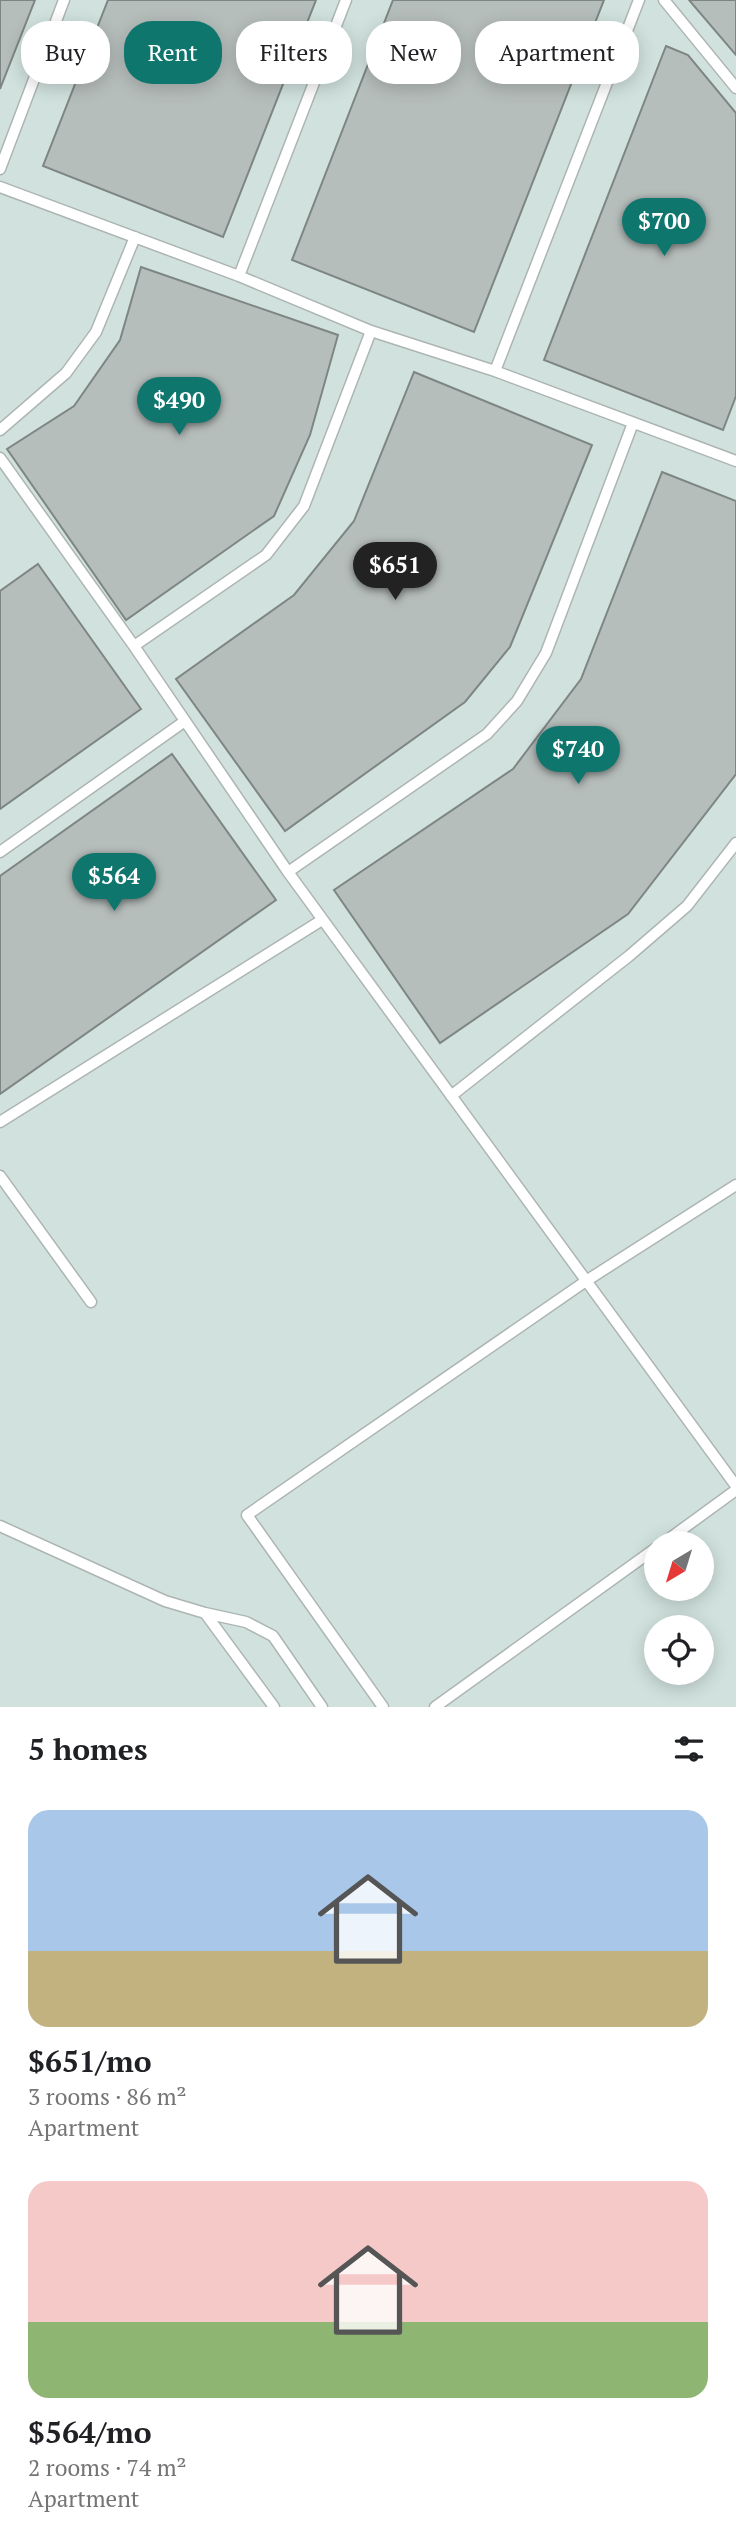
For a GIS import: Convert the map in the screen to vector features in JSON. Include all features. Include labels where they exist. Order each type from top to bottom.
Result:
[{"type":"lane","points":[[0,169],[64,0]]},
{"type":"lane","points":[[239,276],[346,0]]},
{"type":"lane","points":[[495,371],[639,0]]},
{"type":"lane","points":[[664,0],[736,88]]},
{"type":"lane","points":[[0,187],[239,276],[371,331],[495,371],[736,461]]},
{"type":"lane","points":[[0,430],[66,373],[96,331],[135,237]]},
{"type":"lane","points":[[134,646],[266,555],[304,506],[371,331]]},
{"type":"lane","points":[[288,872],[487,734],[517,701],[546,653],[633,423]]},
{"type":"lane","points":[[0,458],[134,646],[322,920],[725,1470],[736,1488],[679,1531]]},
{"type":"lane","points":[[0,852],[185,721]]},
{"type":"lane","points":[[450,1096],[629,956],[687,906],[736,843]]},
{"type":"lane","points":[[0,1122],[322,920]]},
{"type":"lane","points":[[0,1177],[91,1302]]},
{"type":"lane","points":[[383,1707],[247,1515],[586,1281],[736,1185]]},
{"type":"lane","points":[[725,1470],[736,1463]]},
{"type":"lane","points":[[0,1526],[165,1601],[246,1622],[273,1636],[323,1707]]},
{"type":"lane","points":[[435,1707],[644,1557]]},
{"type":"lane","points":[[205,1613],[274,1707]]},
{"type":"shaded area","points":[[0,0],[736,0],[736,1707],[0,1707]]},
{"type":"building","points":[[0,0],[35,0],[27,21],[21,21],[21,36],[0,89]]},
{"type":"building","points":[[108,0],[316,0],[308,21],[236,21],[236,84],[283,84],[223,237],[43,166],[75,84],[110,84],[110,21],[100,21]]},
{"type":"building","points":[[393,0],[604,0],[596,21],[475,21],[475,84],[571,84],[474,332],[292,260],[366,70],[366,84],[461,84],[461,21],[385,21]]},
{"type":"building","points":[[689,0],[736,0],[736,55]]},
{"type":"building","points":[[666,46],[688,55],[736,113],[736,396],[723,430],[544,360]]},
{"type":"building","points":[[141,267],[338,335],[310,435],[274,516],[126,620],[7,449],[74,406],[120,340]]},
{"type":"building","points":[[414,372],[592,445],[510,647],[465,702],[285,831],[176,679],[294,595],[354,521]]},
{"type":"building","points":[[662,472],[736,501],[736,774],[628,914],[440,1043],[334,890],[513,769],[581,679]]},
{"type":"building","points":[[38,564],[141,709],[0,809],[0,591]]},
{"type":"building","points":[[172,754],[276,900],[0,1094],[0,876]]}]
